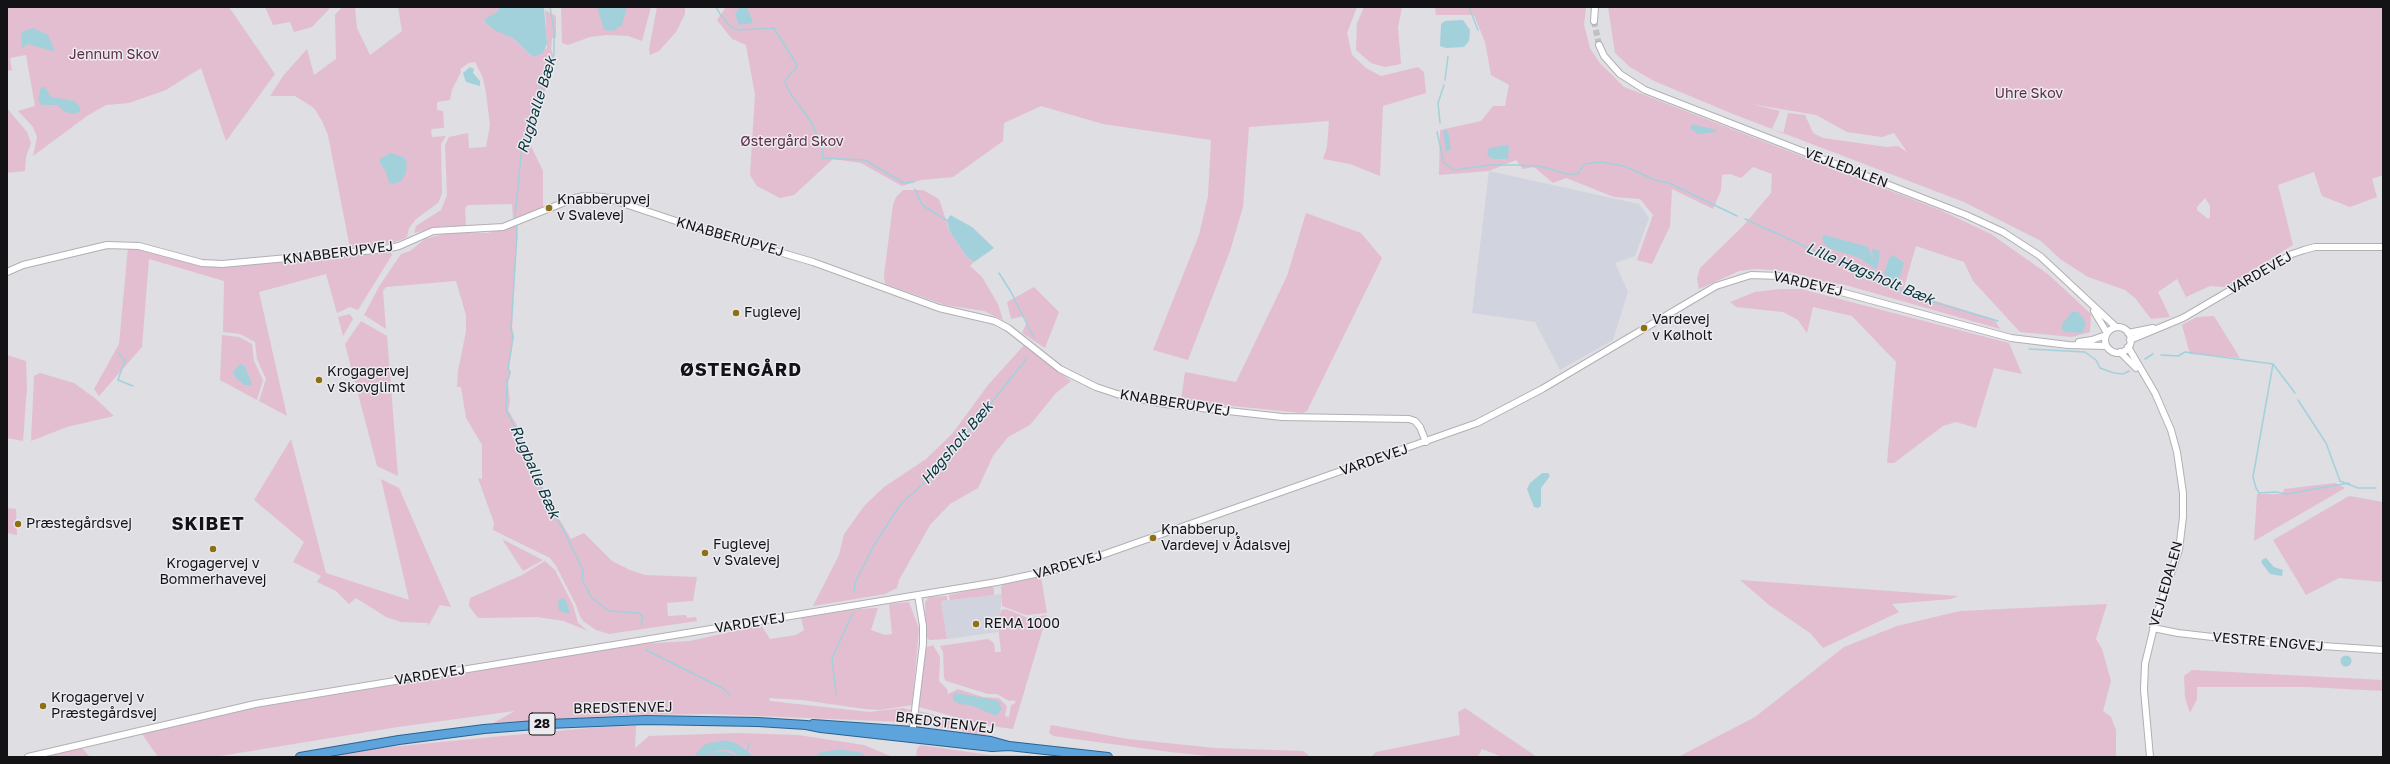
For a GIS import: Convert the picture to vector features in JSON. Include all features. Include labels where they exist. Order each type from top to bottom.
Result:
[{"type":"highway","name":"BREDSTENVEJ","points":[[300,757],[399,740],[548,724],[703,720],[806,725],[821,728],[991,741],[1010,746],[1108,757]]},
{"type":"street","points":[[1594,21],[1596,7]]},
{"type":"street","name":"VEJLEDALEN","points":[[1599,45],[1604,56],[1620,74],[1645,90],[1966,215],[2003,232],[2040,256],[2116,327]]},
{"type":"street","name":"KNABBERUPVEJ","points":[[7,272],[23,265],[107,245],[139,246],[202,263],[222,264],[386,248],[399,246],[432,232],[504,227],[575,198],[584,196],[604,197],[691,226],[806,259],[939,308],[995,321],[1008,328],[1060,369],[1096,387],[1117,394],[1172,405],[1282,417],[1409,419],[1415,421],[1420,427],[1426,442]]},
{"type":"street","name":"VARDEVEJ","points":[[2129,344],[2209,304],[2292,254],[2304,250],[2327,247],[2383,247]]},
{"type":"street","name":"VARDEVEJ","points":[[28,757],[255,704],[1022,578],[1068,567],[1477,423],[1511,406],[1716,286],[1751,275],[1780,276],[1793,279],[2011,338],[2055,344],[2106,346]]},
{"type":"street","name":"VEJLEDALEN","points":[[2089,302],[2106,334]]},
{"type":"street","name":"VARDEVEJ","points":[[2128,333],[2169,324]]},
{"type":"street","points":[[2116,327],[2124,329],[2128,333],[2129,344],[2120,352],[2112,351],[2106,346],[2106,334],[2116,327]]},
{"type":"street","name":"VARDEVEJ","points":[[2055,344],[2092,340],[2106,334]]},
{"type":"street","name":"VEJLEDALEN","points":[[2129,344],[2140,371],[2155,393],[2171,430],[2177,452],[2183,493],[2183,517],[2179,550],[2153,628],[2145,664],[2144,690],[2150,757]]},
{"type":"street","name":"VEJLEDALEN","points":[[2120,352],[2140,371]]},
{"type":"street","points":[[912,735],[923,644],[923,626],[918,595]]},
{"type":"street","name":"VESTRE ENGVEJ","points":[[2153,628],[2178,633],[2240,640],[2383,650]]},
{"type":"shaded area","points":[[1489,171],[1639,204],[1649,218],[1635,256],[1615,263],[1628,292],[1613,340],[1560,370],[1535,322],[1472,313]]},
{"type":"shaded area","points":[[1002,594],[998,632],[947,639],[941,601]]},
{"type":"green space","name":"Jennum Skov","points":[[7,7],[229,7],[275,74],[226,141],[201,68],[166,90],[129,103],[106,105],[87,116],[33,156],[37,137],[33,127],[18,111],[35,106],[26,55],[10,58],[12,70],[7,71]]},
{"type":"green space","points":[[265,7],[331,7],[312,27],[294,32],[290,22],[273,25]]},
{"type":"green space","points":[[342,7],[355,7],[357,28],[370,55],[402,31],[398,7],[500,7],[497,12],[484,21],[513,38],[532,56],[547,48],[545,10],[556,16],[556,38],[552,38],[551,49],[555,59],[528,140],[543,171],[543,207],[513,219],[512,204],[468,205],[465,208],[466,226],[444,226],[414,233],[416,226],[441,210],[447,195],[445,145],[449,137],[468,133],[469,148],[486,147],[490,125],[483,78],[475,62],[469,63],[460,69],[461,72],[452,90],[450,100],[437,102],[437,110],[443,111],[444,128],[431,129],[432,137],[446,136],[441,144],[442,194],[438,203],[416,219],[409,228],[407,237],[390,244],[350,248],[328,135],[322,121],[314,108],[295,96],[270,96],[283,76],[307,49],[314,75],[336,59],[335,15]]},
{"type":"green space","points":[[561,7],[651,7],[642,41],[628,36],[607,35],[590,37],[568,45],[562,43]]},
{"type":"green space","points":[[657,7],[685,7],[685,14],[676,32],[659,51],[650,55],[649,49]]},
{"type":"green space","name":"Østergård Skov","points":[[726,7],[1357,7],[1347,33],[1352,55],[1366,68],[1381,76],[1418,67],[1424,72],[1426,93],[1383,106],[1380,176],[1350,164],[1323,159],[1327,147],[1329,121],[1249,127],[1243,207],[1230,251],[1188,360],[1153,350],[1199,235],[1208,196],[1211,140],[1103,124],[1041,106],[1004,123],[1003,141],[953,177],[921,180],[902,186],[861,163],[833,159],[794,195],[780,198],[757,186],[750,175],[755,95],[746,45],[732,39],[717,20]]},
{"type":"green space","points":[[1364,7],[1402,7],[1398,28],[1401,64],[1385,67],[1371,63],[1356,50],[1357,23]]},
{"type":"green space","points":[[1435,7],[1586,7],[1584,25],[1590,48],[1599,62],[1624,87],[1940,210],[1991,234],[2049,275],[2091,314],[2090,332],[2072,337],[2020,332],[1973,281],[1964,262],[1916,246],[1903,291],[1994,319],[2000,329],[1842,284],[1834,284],[1787,271],[1756,269],[1739,271],[1699,289],[1697,278],[1700,268],[1744,225],[1771,193],[1772,174],[1753,167],[1741,178],[1730,174],[1722,175],[1721,190],[1713,209],[1672,189],[1670,226],[1652,264],[1637,260],[1653,215],[1640,199],[1614,197],[1566,178],[1553,183],[1534,167],[1523,169],[1516,160],[1489,171],[1439,175],[1440,130],[1481,121],[1493,106],[1505,106],[1509,85],[1491,75],[1485,42],[1474,15],[1436,15]]},
{"type":"green space","name":"Uhre Skov","points":[[1608,7],[2383,7],[2383,175],[2372,179],[2377,197],[2350,207],[2322,196],[2314,172],[2278,185],[2293,245],[2225,287],[2210,286],[2186,297],[2177,279],[2158,292],[2170,317],[2151,319],[2136,299],[2125,290],[2088,277],[2060,259],[2041,241],[1964,202],[1783,133],[1788,113],[1805,115],[1813,133],[1823,138],[1887,147],[1898,146],[1907,152],[1894,133],[1882,137],[1847,132],[1816,115],[1751,104],[1780,111],[1772,129],[1654,81],[1630,67],[1615,53]],"holes":[[[2205,198],[2210,206],[2210,217],[2208,219],[2197,210],[2197,207]]]},
{"type":"green space","points":[[7,108],[27,132],[31,143],[26,157],[25,171],[7,173]]},
{"type":"green space","points":[[903,190],[923,190],[939,199],[950,232],[967,257],[974,262],[970,266],[982,277],[998,304],[1003,320],[984,311],[945,305],[885,284],[884,275],[893,205],[896,197]]},
{"type":"green space","points":[[1306,213],[1361,233],[1382,258],[1307,411],[1303,413],[1181,401],[1185,372],[1236,382],[1287,276]]},
{"type":"green space","points":[[518,225],[512,327],[514,336],[509,368],[511,372],[508,383],[510,402],[508,410],[518,427],[521,439],[542,475],[543,491],[571,539],[584,533],[612,561],[630,570],[645,575],[697,577],[693,601],[667,603],[668,616],[686,615],[687,618],[696,617],[697,621],[609,634],[596,630],[583,621],[556,566],[550,558],[493,530],[494,523],[478,478],[482,479],[482,445],[466,418],[461,387],[457,387],[458,371],[466,331],[466,315],[456,281],[386,287],[383,291],[386,329],[364,315],[380,285],[401,254],[410,251],[425,239],[450,232],[487,233]]},
{"type":"green space","points":[[128,247],[203,266],[221,267],[391,252],[392,255],[358,310],[350,307],[337,313],[326,274],[259,292],[287,416],[259,401],[266,379],[257,359],[255,342],[240,334],[223,332],[224,281],[149,259],[142,347],[99,396],[94,389],[119,344]]},
{"type":"green space","points":[[1034,287],[1059,312],[1045,348],[1022,333],[1027,322],[1024,316],[1011,319],[1007,302]]},
{"type":"green space","points":[[1780,289],[1801,289],[2009,343],[2022,374],[1994,368],[1976,428],[1956,422],[1943,426],[1894,463],[1887,463],[1896,362],[1852,316],[1813,307],[1807,333],[1798,320],[1783,312],[1736,307],[1730,302],[1755,292]]},
{"type":"green space","points":[[350,314],[353,319],[343,336],[338,317]]},
{"type":"green space","points":[[2214,316],[2240,358],[2190,354],[2182,325],[2197,317]]},
{"type":"green space","points":[[361,321],[387,336],[398,476],[377,466],[345,344]]},
{"type":"green space","points":[[222,335],[239,337],[252,344],[254,361],[263,380],[257,400],[220,380]]},
{"type":"green space","points":[[1025,344],[1071,381],[1056,393],[1030,425],[1008,437],[993,456],[978,488],[950,504],[930,525],[899,580],[897,588],[885,594],[813,606],[839,555],[844,534],[865,505],[884,487],[926,459],[952,434],[988,385]]},
{"type":"green space","points":[[7,355],[26,361],[27,386],[23,441],[7,438]]},
{"type":"green space","points":[[40,373],[74,383],[96,399],[114,416],[67,427],[31,441],[34,376]]},
{"type":"green space","points":[[291,439],[326,573],[409,600],[381,479],[399,488],[451,607],[440,605],[428,626],[428,623],[401,622],[386,617],[356,598],[349,604],[336,591],[317,582],[321,576],[293,562],[304,542],[254,500]]},
{"type":"green space","points":[[2335,483],[2345,488],[2254,541],[2257,494],[2283,494],[2284,489]]},
{"type":"green space","points":[[2349,496],[2383,502],[2383,582],[2339,578],[2306,595],[2273,540]]},
{"type":"green space","points":[[7,508],[16,509],[17,535],[7,533]]},
{"type":"green space","points":[[502,539],[541,559],[543,560],[523,571]]},
{"type":"green space","points":[[545,561],[555,570],[573,605],[578,623],[588,631],[564,621],[537,617],[478,618],[469,606],[470,598],[522,575]]},
{"type":"green space","points":[[1041,577],[1047,613],[1026,615],[1002,606],[1001,587],[1004,584]]},
{"type":"green space","points":[[1740,580],[1958,596],[1951,599],[1892,604],[1899,612],[1823,648],[1810,633],[1769,605]]},
{"type":"green space","points":[[990,586],[994,588],[994,595],[950,600],[949,595]]},
{"type":"green space","points":[[947,596],[947,600],[941,601],[947,639],[930,640],[926,638],[925,602],[929,597]]},
{"type":"green space","points":[[909,602],[919,629],[912,705],[880,710],[802,700],[769,698],[770,701],[869,712],[903,708],[911,710],[908,721],[904,722],[710,714],[627,715],[493,723],[515,711],[398,727],[214,757],[158,757],[142,734],[255,708],[638,644],[690,641],[761,625],[770,639],[796,635],[804,630],[801,618],[858,609],[878,608],[871,630],[885,635],[892,634],[889,604]]},
{"type":"green space","points":[[2107,604],[2096,639],[2102,649],[2111,681],[2103,711],[2111,717],[2116,730],[2116,757],[1678,757],[1755,717],[1844,647],[1897,626],[1960,611]]},
{"type":"green space","points":[[1006,609],[1028,618],[1047,615],[1013,729],[984,725],[919,707],[925,650],[927,647],[933,645],[940,657],[939,681],[947,689],[948,694],[958,689],[983,697],[999,698],[1007,706],[1005,716],[1009,717],[1011,705],[1016,703],[1014,700],[1009,701],[997,694],[988,694],[946,681],[944,678],[943,652],[940,646],[988,639],[994,643],[995,652],[1001,652],[998,625],[1001,610]]},
{"type":"green space","points":[[2192,670],[2383,680],[2383,691],[2307,687],[2197,687],[2197,699],[2190,713],[2185,698],[2184,676]]},
{"type":"green space","points":[[1465,708],[1537,757],[1502,757],[1482,749],[1478,757],[1371,757],[1376,752],[1460,735],[1458,712]]},
{"type":"green space","points":[[919,711],[986,728],[986,736],[924,724],[921,721]]},
{"type":"green space","points":[[1051,725],[1128,739],[1215,748],[1303,751],[1311,757],[1219,757],[1170,752],[1053,736],[1049,733]]},
{"type":"green space","points":[[636,726],[635,748],[649,736],[738,733],[798,735],[864,745],[893,757],[328,757],[380,748],[601,727]]},
{"type":"green space","points":[[920,745],[990,755],[1031,755],[1031,757],[916,757],[917,749]]},
{"type":"green space","points":[[82,748],[90,757],[42,757]]},
{"type":"water","points":[[500,7],[544,8],[547,44],[543,53],[533,57],[513,38],[494,30],[485,22],[484,19],[497,12]]},
{"type":"water","points":[[597,7],[627,7],[622,25],[613,31],[604,30]]},
{"type":"water","points":[[747,7],[753,23],[739,25],[735,14],[739,8]]},
{"type":"water","points":[[1463,20],[1470,30],[1469,41],[1464,47],[1446,48],[1440,46],[1441,24],[1445,21]]},
{"type":"water","points":[[33,28],[48,35],[55,52],[28,44],[22,48],[21,32]]},
{"type":"water","points":[[470,67],[474,69],[473,73],[480,81],[480,86],[466,82],[463,73]]},
{"type":"water","points":[[41,87],[45,87],[51,97],[75,101],[80,107],[80,112],[73,114],[65,112],[57,105],[42,105],[38,100]]},
{"type":"water","points":[[1693,124],[1716,130],[1717,132],[1697,134],[1690,128]]},
{"type":"water","points":[[1443,131],[1448,131],[1451,150],[1446,151]]},
{"type":"water","points":[[1509,146],[1508,159],[1493,159],[1487,155],[1489,148]]},
{"type":"water","points":[[390,153],[404,157],[407,163],[406,173],[401,181],[394,184],[389,183],[386,172],[380,163],[380,159]]},
{"type":"water","points":[[950,215],[972,227],[994,248],[974,262],[967,257],[950,232],[947,221]]},
{"type":"water","points":[[1825,235],[1868,247],[1873,259],[1872,249],[1880,251],[1878,266],[1875,269],[1860,258],[1831,249],[1824,244],[1822,237]]},
{"type":"water","points":[[1893,255],[1904,263],[1899,280],[1893,280],[1884,274],[1889,258]]},
{"type":"water","points":[[2072,312],[2078,312],[2086,324],[2082,333],[2065,332],[2062,329],[2062,324]]},
{"type":"water","points":[[240,364],[245,366],[252,385],[244,385],[235,377],[233,372]]},
{"type":"water","points":[[1542,473],[1548,473],[1550,476],[1541,488],[1541,506],[1538,508],[1534,507],[1527,489],[1530,483]]},
{"type":"water","points":[[2266,558],[2274,567],[2283,570],[2282,576],[2270,574],[2261,562]]},
{"type":"water","points":[[562,598],[566,600],[570,614],[559,611],[558,600]]},
{"type":"water","points":[[2346,655],[2350,657],[2352,661],[2350,665],[2346,667],[2342,665],[2340,661],[2342,657]]},
{"type":"water","points":[[956,693],[995,700],[999,702],[1002,709],[997,715],[994,715],[970,705],[959,704],[953,700],[953,695]]},
{"type":"water","points":[[725,751],[741,757],[704,757],[709,753]]},
{"type":"waterway","name":"Rugballe Bæk","points":[[515,218],[522,145],[540,89],[545,81],[545,72],[554,55],[554,30],[550,7]]},
{"type":"waterway","name":"Høgsholt Bæk","points":[[716,7],[731,27],[738,30],[774,28],[797,65],[785,80],[786,85],[792,96],[812,123],[823,152],[822,158],[865,160],[904,183],[914,182]]},
{"type":"waterway","name":"Lille Høgsholt Bæk","points":[[1469,7],[1478,30]]},
{"type":"waterway","name":"Lille Høgsholt Bæk","points":[[1445,80],[1448,56]]},
{"type":"waterway","name":"Lille Høgsholt Bæk","points":[[1440,123],[1438,103],[1444,85]]},
{"type":"waterway","name":"Lille Høgsholt Bæk","points":[[1437,132],[1444,163],[1454,170],[1490,165],[1518,165],[1539,166],[1567,174],[1578,174],[1584,164],[1601,162],[1624,166],[1655,180],[1669,183],[1737,216]]},
{"type":"waterway","name":"Høgsholt Bæk","points":[[915,189],[922,205],[948,221]]},
{"type":"waterway","name":"Lille Høgsholt Bæk","points":[[1745,219],[1916,297],[1998,321]]},
{"type":"waterway","name":"Rugballe Bæk","points":[[516,227],[517,233],[511,329],[513,337],[508,369],[510,373],[507,381],[506,410],[540,476],[541,491],[565,533],[583,570],[582,580],[592,598],[609,611],[639,613],[643,617],[641,625]]},
{"type":"waterway","name":"Høgsholt Bæk","points":[[999,273],[1011,292],[1034,338]]},
{"type":"waterway","name":"Lille Høgsholt Bæk","points":[[2029,349],[2085,352],[2096,360],[2100,368],[2114,373],[2123,374],[2129,371]]},
{"type":"waterway","name":"Lille Høgsholt Bæk","points":[[2161,355],[2178,356],[2185,352],[2273,364],[2295,393]]},
{"type":"waterway","points":[[118,353],[125,360],[118,380],[133,386]]},
{"type":"waterway","name":"Lille Høgsholt Bæk","points":[[2145,359],[2153,354]]},
{"type":"waterway","name":"Høgsholt Bæk","points":[[854,592],[855,583],[874,545],[900,505],[936,472],[1027,358]]},
{"type":"waterway","points":[[2273,364],[2253,477],[2259,493],[2276,492],[2287,494],[2349,483]]},
{"type":"waterway","name":"Lille Høgsholt Bæk","points":[[2298,400],[2326,443],[2340,481],[2358,488],[2376,488]]},
{"type":"waterway","name":"Høgsholt Bæk","points":[[836,694],[832,658],[853,613]]},
{"type":"waterway","name":"Rugballe Bæk","points":[[646,650],[722,688],[730,695]]},
{"type":"waterway","name":"Rugballe Bæk","points":[[746,755],[749,743]]},
{"type":"waterway","points":[[699,757],[708,748],[725,745],[734,747],[747,757]]},
{"type":"waterway","points":[[821,757],[840,754],[860,757]]},
{"type":"tunnel","points":[[1594,21],[1599,45]]},
{"type":"place","name":"Knabberupvej v Svalevej","points":[[549,208]]},
{"type":"place","name":"Fuglevej","points":[[736,313]]},
{"type":"place","name":"Vardevej v Kølholt","points":[[1644,328]]},
{"type":"place","name":"Krogagervej v Skovglimt","points":[[319,380]]},
{"type":"place","name":"Præstegårdsvej","points":[[18,524]]},
{"type":"place","name":"Knabberup, Vardevej v Ådalsvej","points":[[1153,538]]},
{"type":"place","name":"Krogagervej v Bommerhavevej","points":[[213,549]]},
{"type":"place","name":"Fuglevej v Svalevej","points":[[705,553]]},
{"type":"place","name":"REMA 1000","points":[[976,624]]},
{"type":"place","name":"Krogagervej v Præstegårdsvej","points":[[43,706]]},
{"type":"district","name":"ØSTENGÅRD","points":[[741,370]]},
{"type":"district","name":"SKIBET","points":[[208,524]]}]
